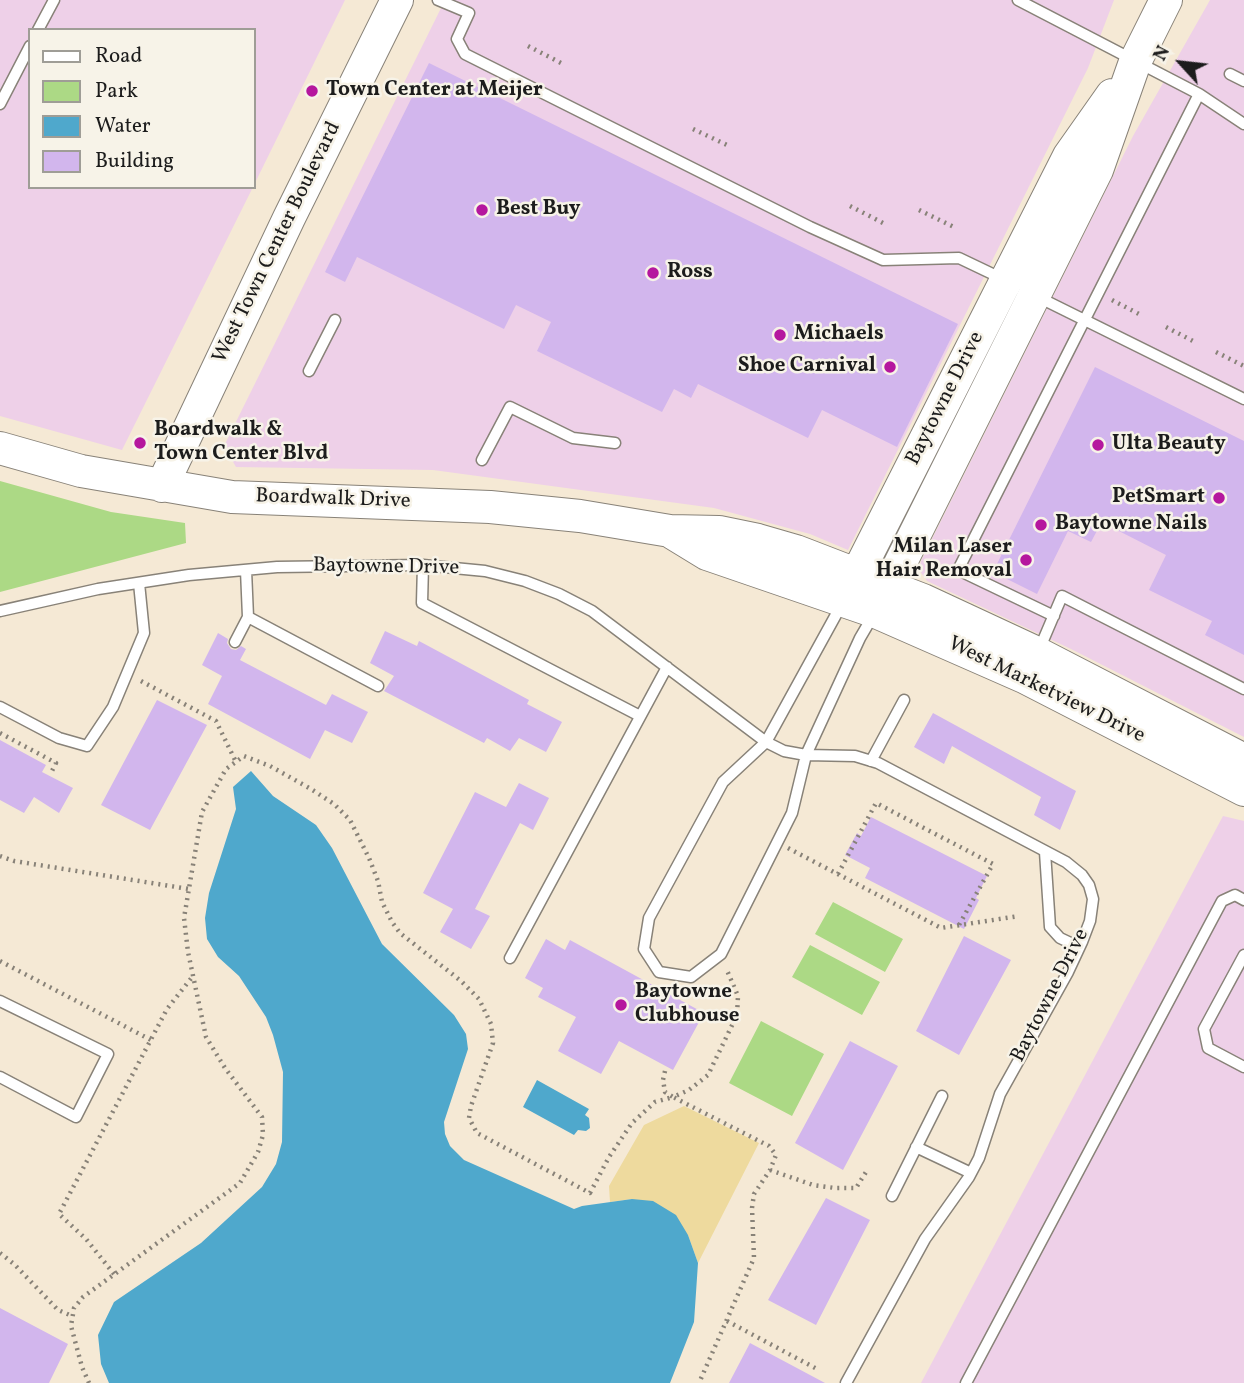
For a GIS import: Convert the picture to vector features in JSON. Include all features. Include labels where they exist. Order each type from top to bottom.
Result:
[{"type":"street","name":"West Town Center Boulevard","points":[[162,486],[289,218],[397,0]]},
{"type":"street","name":"Baytowne Drive","points":[[851,587],[1020,287],[1097,170],[1135,62],[1166,0]]},
{"type":"street","name":"Baytowne Drive","points":[[882,599],[1020,287]]},
{"type":"street","name":"Boardwalk Drive","points":[[0,447],[81,471],[162,486],[251,498],[401,502],[580,516],[670,531],[707,554],[851,587]]},
{"type":"street","name":"West Marketview Drive","points":[[851,587],[1031,665],[1244,781]]},
{"type":"lane","points":[[39,28],[54,0]]},
{"type":"lane","points":[[438,0],[469,13],[457,39],[465,54],[810,227],[883,261],[959,258],[1244,399]]},
{"type":"lane","points":[[1018,0],[1199,94],[1244,124]]},
{"type":"lane","points":[[0,104],[28,50]]},
{"type":"lane","points":[[1230,74],[1244,81]]},
{"type":"lane","points":[[1054,617],[958,570],[1199,94]]},
{"type":"lane","points":[[309,371],[335,320]]},
{"type":"lane","points":[[482,460],[510,407],[573,438],[615,443]]},
{"type":"lane","name":"Baytowne Drive","points":[[0,611],[98,589],[246,570],[346,565],[423,565],[485,571],[525,581],[592,611],[766,742],[784,751],[806,755],[855,756],[871,761],[1066,862],[1082,875],[1089,885],[1093,899],[1090,921],[1079,947],[1000,1094],[979,1158],[971,1173],[925,1239],[846,1383]]},
{"type":"lane","points":[[423,565],[422,603],[640,716]]},
{"type":"lane","points":[[235,642],[248,617],[246,570]]},
{"type":"lane","points":[[0,707],[59,738],[87,746],[113,707],[144,633],[139,583]]},
{"type":"lane","name":"Baytowne Drive","points":[[766,742],[851,587]]},
{"type":"lane","points":[[1031,665],[1062,596],[1244,690]]},
{"type":"lane","name":"Baytowne Drive","points":[[806,755],[860,638],[882,599]]},
{"type":"lane","points":[[248,617],[378,686]]},
{"type":"lane","points":[[510,958],[667,667]]},
{"type":"lane","points":[[871,761],[904,700]]},
{"type":"lane","points":[[766,742],[723,782],[649,918],[644,950],[659,972],[691,977],[721,954],[792,813],[806,755]]},
{"type":"lane","points":[[1045,852],[1050,928],[1060,939],[1079,947]]},
{"type":"lane","points":[[965,1383],[1222,901],[1235,895],[1244,900]]},
{"type":"lane","points":[[1244,955],[1204,1029],[1208,1048],[1244,1067]]},
{"type":"lane","points":[[0,1001],[107,1054],[76,1117],[0,1077]]},
{"type":"lane","points":[[892,1196],[942,1096]]},
{"type":"lane","points":[[916,1147],[971,1173]]},
{"type":"path","points":[[528,46],[561,63]]},
{"type":"path","points":[[693,129],[727,145]]},
{"type":"path","points":[[850,206],[885,224]]},
{"type":"path","points":[[919,210],[956,228]]},
{"type":"path","points":[[1111,300],[1139,314]]},
{"type":"path","points":[[1166,327],[1193,341]]},
{"type":"path","points":[[1216,352],[1244,366]]},
{"type":"path","points":[[127,674],[216,721],[235,760]]},
{"type":"path","points":[[0,733],[56,763],[52,771]]},
{"type":"path","points":[[89,1383],[71,1326],[74,1308],[83,1297],[240,1183],[258,1152],[263,1135],[262,1117],[225,1068],[206,1037],[184,918],[202,812],[226,769],[235,760],[244,756],[270,766],[334,804],[350,820],[369,858],[378,881],[382,902],[392,922],[400,933],[461,981],[479,999],[491,1024],[493,1043],[469,1118],[477,1133],[590,1193],[609,1157],[632,1123],[655,1102],[689,1090],[708,1075],[737,1015],[738,996],[721,954]]},
{"type":"path","points":[[838,874],[876,803],[993,864],[959,925]]},
{"type":"path","points":[[777,843],[941,928],[1018,916]]},
{"type":"path","points":[[0,856],[14,861],[189,889]]},
{"type":"path","points":[[0,961],[151,1040]]},
{"type":"path","points":[[114,1274],[86,1239],[59,1214],[167,1009],[193,976]]},
{"type":"path","points":[[665,1071],[665,1092],[769,1146],[775,1155],[770,1170],[754,1194],[754,1258],[699,1383]]},
{"type":"path","points":[[770,1170],[813,1185],[835,1188],[856,1188],[866,1172]]},
{"type":"path","points":[[0,1253],[15,1264],[58,1310],[72,1316]]},
{"type":"path","points":[[727,1321],[817,1369]]},
{"type":"shaded area","points":[[0,0],[345,0],[256,181],[256,28],[28,28],[28,189],[252,189],[122,450],[0,416]]},
{"type":"shaded area","points":[[445,0],[1114,0],[1088,68],[848,550],[810,534],[714,508],[433,470],[236,467],[224,446]]},
{"type":"shaded area","points":[[1210,0],[1244,0],[1244,737],[1071,649],[927,581],[919,570],[921,561],[1133,136]]},
{"type":"shaded area","points":[[1223,816],[1244,821],[1244,1383],[921,1383]]},
{"type":"green space","points":[[0,481],[111,512],[185,523],[186,543],[0,592]]},
{"type":"green space","points":[[833,902],[903,939],[885,972],[815,934]]},
{"type":"green space","points":[[810,945],[880,982],[862,1015],[792,977]]},
{"type":"green space","points":[[761,1021],[824,1054],[792,1116],[729,1083]]},
{"type":"sand","points":[[684,1106],[759,1143],[698,1263],[688,1235],[632,1199],[610,1202],[609,1186],[644,1125]]},
{"type":"water","points":[[251,771],[273,796],[316,825],[332,848],[382,944],[454,1015],[466,1034],[468,1049],[444,1122],[450,1146],[464,1160],[574,1209],[632,1199],[653,1201],[676,1215],[688,1235],[698,1263],[694,1322],[670,1383],[109,1383],[101,1364],[98,1335],[114,1302],[201,1243],[262,1187],[276,1164],[282,1142],[283,1072],[273,1035],[266,1017],[239,976],[218,957],[207,939],[205,918],[209,893],[236,809],[233,787]]},
{"type":"water","points":[[537,1080],[589,1109],[585,1115],[589,1118],[590,1128],[586,1131],[578,1130],[574,1135],[523,1107]]},
{"type":"building","points":[[429,63],[958,324],[897,447],[822,410],[808,438],[698,384],[691,398],[674,389],[662,412],[537,351],[551,322],[516,305],[504,329],[357,257],[345,282],[325,272]]},
{"type":"building","points":[[1095,367],[1244,441],[1244,655],[1205,635],[1212,621],[1149,590],[1166,555],[1113,528],[1099,527],[1091,542],[1068,531],[1037,594],[993,572]]},
{"type":"building","points":[[385,631],[417,646],[419,641],[529,700],[527,704],[562,722],[546,752],[519,738],[510,751],[487,738],[484,743],[384,691],[394,676],[370,663]]},
{"type":"building","points":[[218,633],[228,639],[227,643],[231,649],[236,650],[241,646],[246,649],[240,660],[326,705],[332,694],[368,712],[352,743],[325,730],[310,759],[208,704],[222,676],[202,665]]},
{"type":"building","points":[[157,700],[207,725],[150,830],[101,805]]},
{"type":"building","points":[[933,713],[1076,791],[1060,830],[1034,815],[1041,797],[952,746],[944,764],[914,747]]},
{"type":"building","points":[[0,740],[46,765],[42,772],[73,788],[59,813],[34,797],[24,813],[0,800]]},
{"type":"building","points":[[519,783],[549,798],[533,830],[520,823],[475,909],[490,916],[471,949],[440,932],[453,909],[423,893],[475,792],[506,807]]},
{"type":"building","points":[[871,817],[987,876],[976,898],[979,900],[964,929],[865,878],[870,868],[845,855],[857,833],[861,836]]},
{"type":"building","points":[[964,936],[1011,960],[959,1055],[916,1031]]},
{"type":"building","name":"Baytowne Clubhouse","points":[[546,939],[565,950],[570,940],[704,1013],[673,1070],[619,1041],[601,1074],[558,1051],[576,1017],[538,997],[543,988],[525,978]]},
{"type":"building","points":[[850,1041],[898,1066],[843,1170],[795,1143]]},
{"type":"building","points":[[826,1198],[870,1220],[816,1325],[768,1300]]},
{"type":"building","points":[[0,1308],[68,1344],[49,1383],[0,1383]]},
{"type":"building","points":[[750,1343],[825,1383],[729,1383]]},
{"type":"place","name":"Town Center at Meijer","points":[[312,91]]},
{"type":"place","name":"Best Buy","points":[[482,210]]},
{"type":"place","name":"Ross","points":[[653,273]]},
{"type":"place","name":"Michaels","points":[[780,335]]},
{"type":"place","name":"Shoe Carnival","points":[[890,367]]},
{"type":"place","name":"Boardwalk & Town Center Blvd","points":[[140,443]]},
{"type":"place","name":"Ulta Beauty","points":[[1098,445]]},
{"type":"place","name":"PetSmart","points":[[1219,498]]},
{"type":"place","name":"Baytowne Nails","points":[[1041,525]]},
{"type":"place","name":"Milan Laser Hair Removal","points":[[1026,560]]},
{"type":"place","name":"Baytowne Clubhouse","points":[[621,1005]]}]
